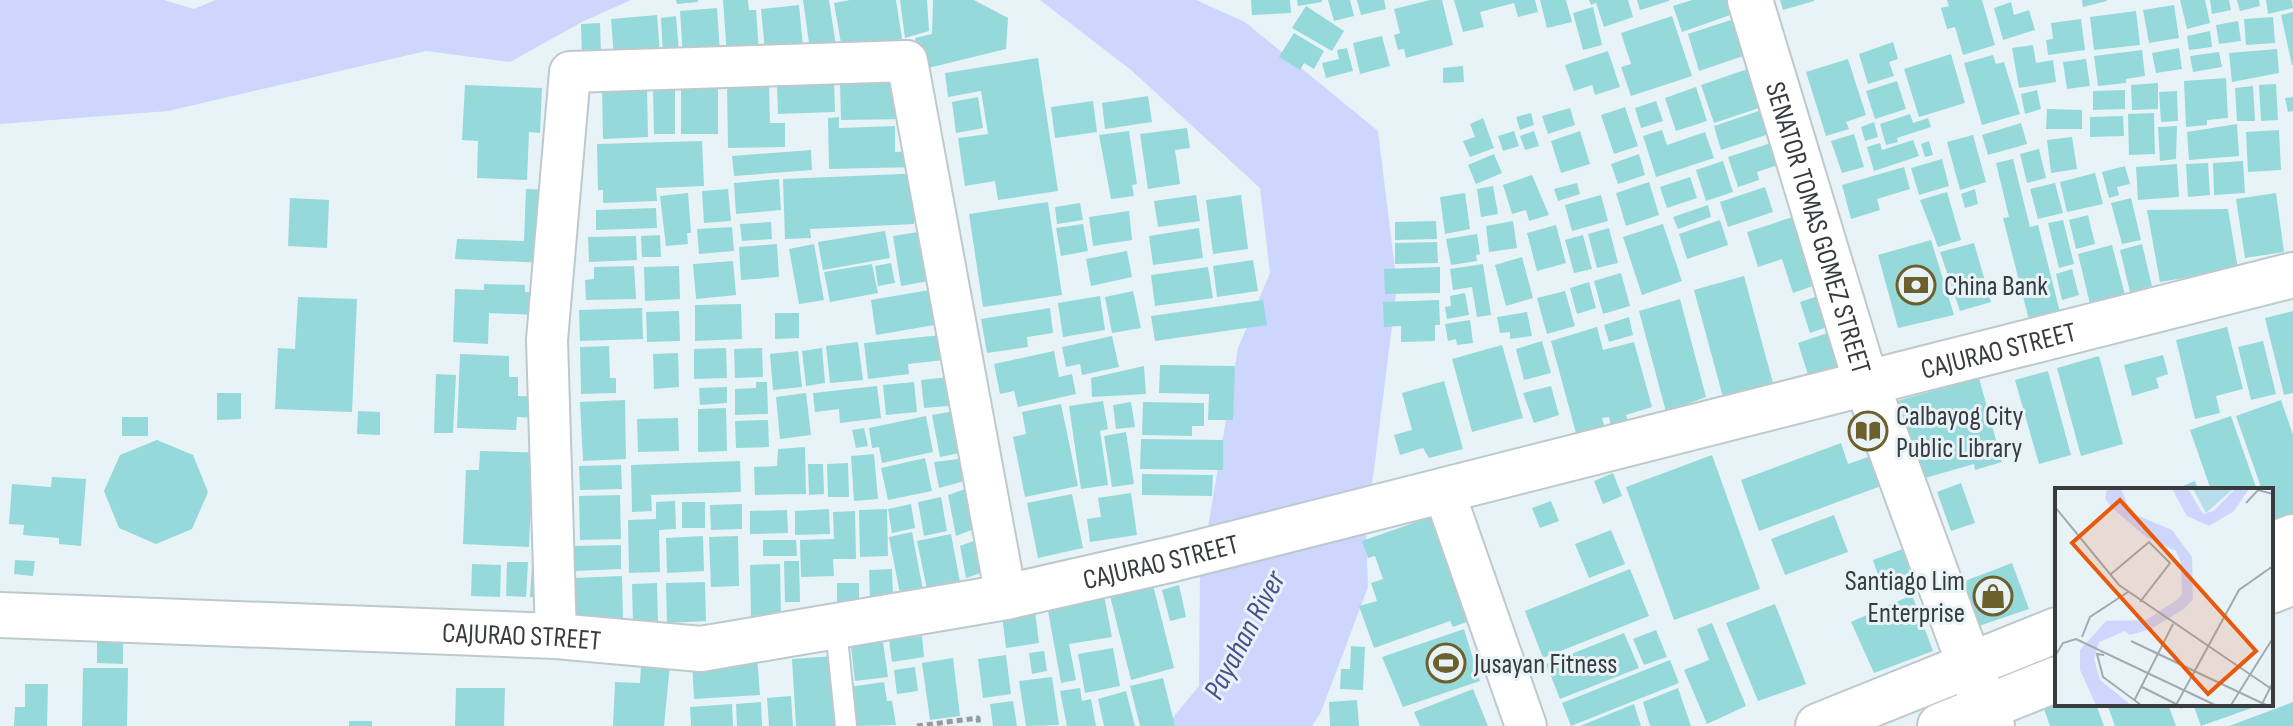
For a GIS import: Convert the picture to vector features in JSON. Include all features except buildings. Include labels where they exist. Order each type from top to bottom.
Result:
[{"type":"street","name":"SENATOR TOMAS GOMEZ STREET","points":[[1750,0],[1866,382],[1988,717]]},
{"type":"street","points":[[556,636],[547,340],[570,72],[907,61],[1006,597]]},
{"type":"street","name":"CAJURAO STREET","points":[[0,615],[556,636],[701,649],[1006,597],[1173,559],[2293,275]]},
{"type":"street","points":[[1433,491],[1526,726]]},
{"type":"street","points":[[2273,544],[2293,537]]},
{"type":"street","points":[[2273,590],[2293,582]]},
{"type":"street","points":[[1818,726],[2055,631]]},
{"type":"street","points":[[1940,726],[1988,717],[2055,680]]},
{"type":"lane","points":[[836,628],[846,726]]},
{"type":"path","points":[[917,726],[978,718],[979,726]]},
{"type":"water","points":[[0,0],[164,0],[194,9],[215,0],[631,0],[582,22],[510,62],[426,51],[168,111],[0,124]]},
{"type":"water","name":"Payahan River","points":[[1040,0],[1196,0],[1245,22],[1378,131],[1397,286],[1366,533],[1368,587],[1321,712],[1312,726],[1166,726],[1199,686],[1200,575],[1238,348],[1270,273],[1260,188],[1131,70]]},
{"type":"place","name":"China Bank","points":[[1916,285]]},
{"type":"place","name":"Calbayog City Public Library","points":[[1868,431]]},
{"type":"place","name":"Santiago Lim Enterprise","points":[[1993,596]]},
{"type":"place","name":"Jusayan Fitness","points":[[1446,663]]}]
